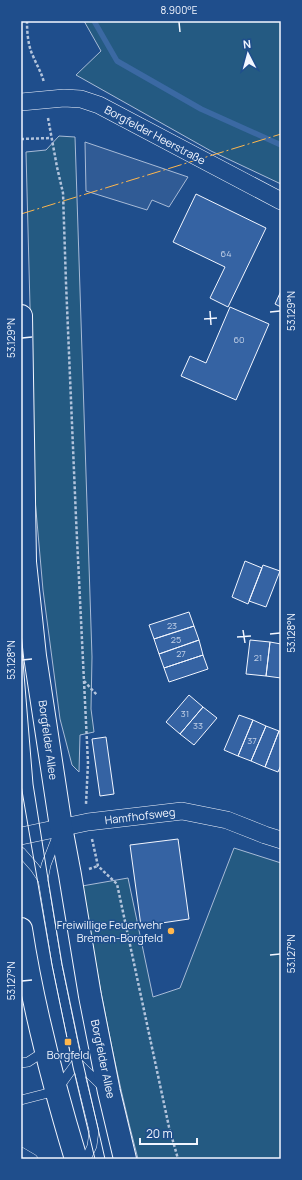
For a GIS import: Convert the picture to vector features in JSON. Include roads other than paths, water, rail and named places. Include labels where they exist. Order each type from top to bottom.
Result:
[{"type":"main road","name":"Borgfelder Allee","points":[[21,316],[24,562],[35,656],[61,828],[90,996],[109,1092],[125,1159]]},
{"type":"main road","points":[[21,929],[28,972],[45,1051],[76,1159]]},
{"type":"street","name":"Borgfelder Heerstraße","points":[[21,102],[64,98],[81,99],[99,105],[281,201]]},
{"type":"street","name":"Hamfhofsweg","points":[[21,836],[88,822],[182,811],[227,820],[281,840]]},
{"type":"lane","points":[[61,828],[46,865],[43,880],[57,966],[77,1062],[94,1131],[92,1146],[87,1157],[82,1159]]},
{"type":"lane","points":[[21,852],[43,880]]},
{"type":"lane","points":[[21,1063],[28,1062],[45,1051]]},
{"type":"lane","points":[[77,1062],[109,1092]]},
{"type":"lane","points":[[21,1100],[56,1091],[77,1062]]},
{"type":"lane","points":[[21,1152],[34,1159]]},
{"type":"waterway","points":[[94,21],[117,61],[201,109],[281,145]]},
{"type":"tram line","points":[[21,637],[33,784],[48,879],[62,964],[105,1159]]},
{"type":"tram line","points":[[21,785],[52,965],[73,1067],[95,1159]]},
{"type":"place","name":"Freiwillige Feuerwehr Bremen-Borgfeld","points":[[171,931]]},
{"type":"place","name":"Borgfeld","points":[[68,1042]]}]
